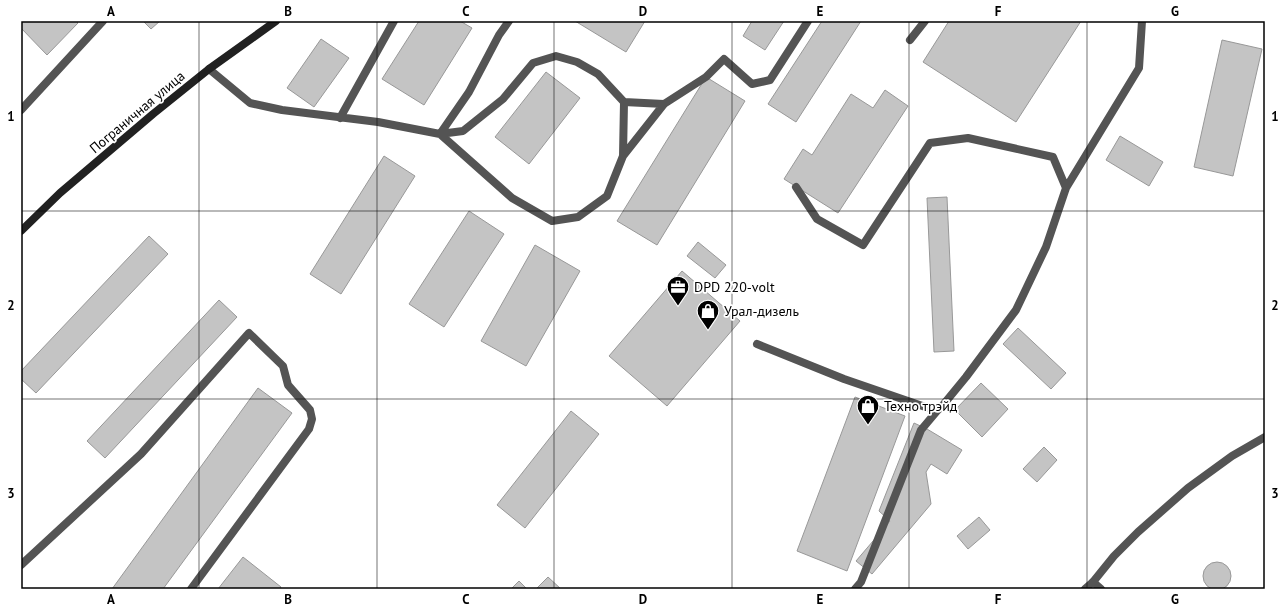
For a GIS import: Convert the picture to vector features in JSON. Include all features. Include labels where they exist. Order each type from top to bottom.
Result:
[{"type":"street","points":[[21,110],[103,21]]},
{"type":"street","name":"Пограничная улица","points":[[21,230],[60,193],[115,146],[209,69],[276,21]]},
{"type":"street","points":[[340,118],[372,64],[394,21]]},
{"type":"street","points":[[440,134],[470,92],[499,35],[509,21]]},
{"type":"street","points":[[440,134],[512,198],[552,221],[578,218],[607,196],[623,156],[664,104],[706,77],[724,59],[752,84],[770,80],[808,21]]},
{"type":"street","points":[[910,40],[925,21]]},
{"type":"street","points":[[855,589],[861,582],[921,430],[944,405],[1016,310],[1046,247],[1066,188],[1139,68],[1142,21]]},
{"type":"street","points":[[209,69],[250,103],[282,110],[378,122],[440,134],[463,131],[503,99],[533,64],[556,56],[577,62],[598,74],[624,102],[623,156]]},
{"type":"street","points":[[624,102],[664,104]]},
{"type":"street","points":[[796,187],[817,219],[862,245],[930,143],[968,138],[1053,157],[1066,188]]},
{"type":"street","points":[[21,565],[141,454],[249,333],[283,366],[288,386],[310,410],[312,419],[309,429],[191,589]]},
{"type":"street","points":[[757,344],[844,379],[937,411]]},
{"type":"street","points":[[1085,589],[1093,582],[1114,556],[1138,532],[1188,488],[1232,456],[1265,437]]},
{"type":"street","points":[[1093,582],[1101,589]]},
{"type":"building","points":[[21,21],[76,21],[78,23],[47,55],[21,28]]},
{"type":"building","points":[[143,21],[160,21],[151,29]]},
{"type":"building","points":[[419,21],[460,21],[472,28],[424,105],[382,79]]},
{"type":"building","points":[[575,21],[645,21],[626,52]]},
{"type":"building","points":[[752,21],[784,21],[765,50],[743,36]]},
{"type":"building","points":[[822,21],[861,21],[796,122],[768,104]]},
{"type":"building","points":[[949,21],[1081,21],[1016,122],[923,62]]},
{"type":"building","points":[[321,39],[349,58],[314,107],[287,88]]},
{"type":"building","points":[[1222,40],[1262,49],[1233,176],[1194,167]]},
{"type":"building","points":[[546,72],[580,98],[529,164],[495,137]]},
{"type":"building","points":[[706,77],[745,101],[657,245],[617,221]]},
{"type":"building","points":[[885,90],[908,106],[838,213],[784,179],[803,149],[812,155],[851,94],[873,108]]},
{"type":"building","points":[[1120,136],[1163,162],[1149,186],[1106,160]]},
{"type":"building","points":[[384,156],[415,176],[341,294],[310,274]]},
{"type":"building","points":[[947,197],[954,351],[934,352],[927,198]]},
{"type":"building","points":[[469,211],[504,234],[444,327],[409,304]]},
{"type":"building","points":[[149,236],[168,254],[36,393],[21,379],[21,371]]},
{"type":"building","points":[[698,242],[726,265],[715,278],[687,256]]},
{"type":"building","points":[[535,245],[580,271],[526,366],[481,341]]},
{"type":"building","points":[[682,271],[740,321],[667,406],[609,356]]},
{"type":"building","points":[[219,300],[237,317],[105,458],[87,441]]},
{"type":"building","points":[[1018,328],[1066,373],[1051,389],[1003,344]]},
{"type":"building","points":[[981,383],[1008,409],[982,437],[955,410]]},
{"type":"building","points":[[258,388],[292,413],[163,589],[112,589]]},
{"type":"building","points":[[855,397],[905,416],[847,571],[797,551]]},
{"type":"building","points":[[571,411],[599,434],[525,528],[497,505]]},
{"type":"building","points":[[914,423],[962,450],[947,474],[931,464],[926,472],[931,504],[872,574],[856,561],[890,521],[879,511]]},
{"type":"building","points":[[1044,447],[1057,460],[1037,482],[1023,469]]},
{"type":"building","points":[[979,517],[990,530],[968,549],[957,536]]},
{"type":"building","points":[[243,557],[281,587],[280,589],[218,589]]},
{"type":"building","points":[[1217,562],[1227,566],[1231,576],[1227,586],[1217,590],[1207,586],[1203,576],[1207,566]]},
{"type":"building","points":[[548,577],[561,589],[536,589]]},
{"type":"building","points":[[519,581],[527,589],[511,589]]},
{"type":"place","name":"DPD 220-volt","points":[[678,306]]},
{"type":"place","name":"Урал-дизель","points":[[708,330]]},
{"type":"place","name":"Техно трэйд","points":[[868,426]]}]
